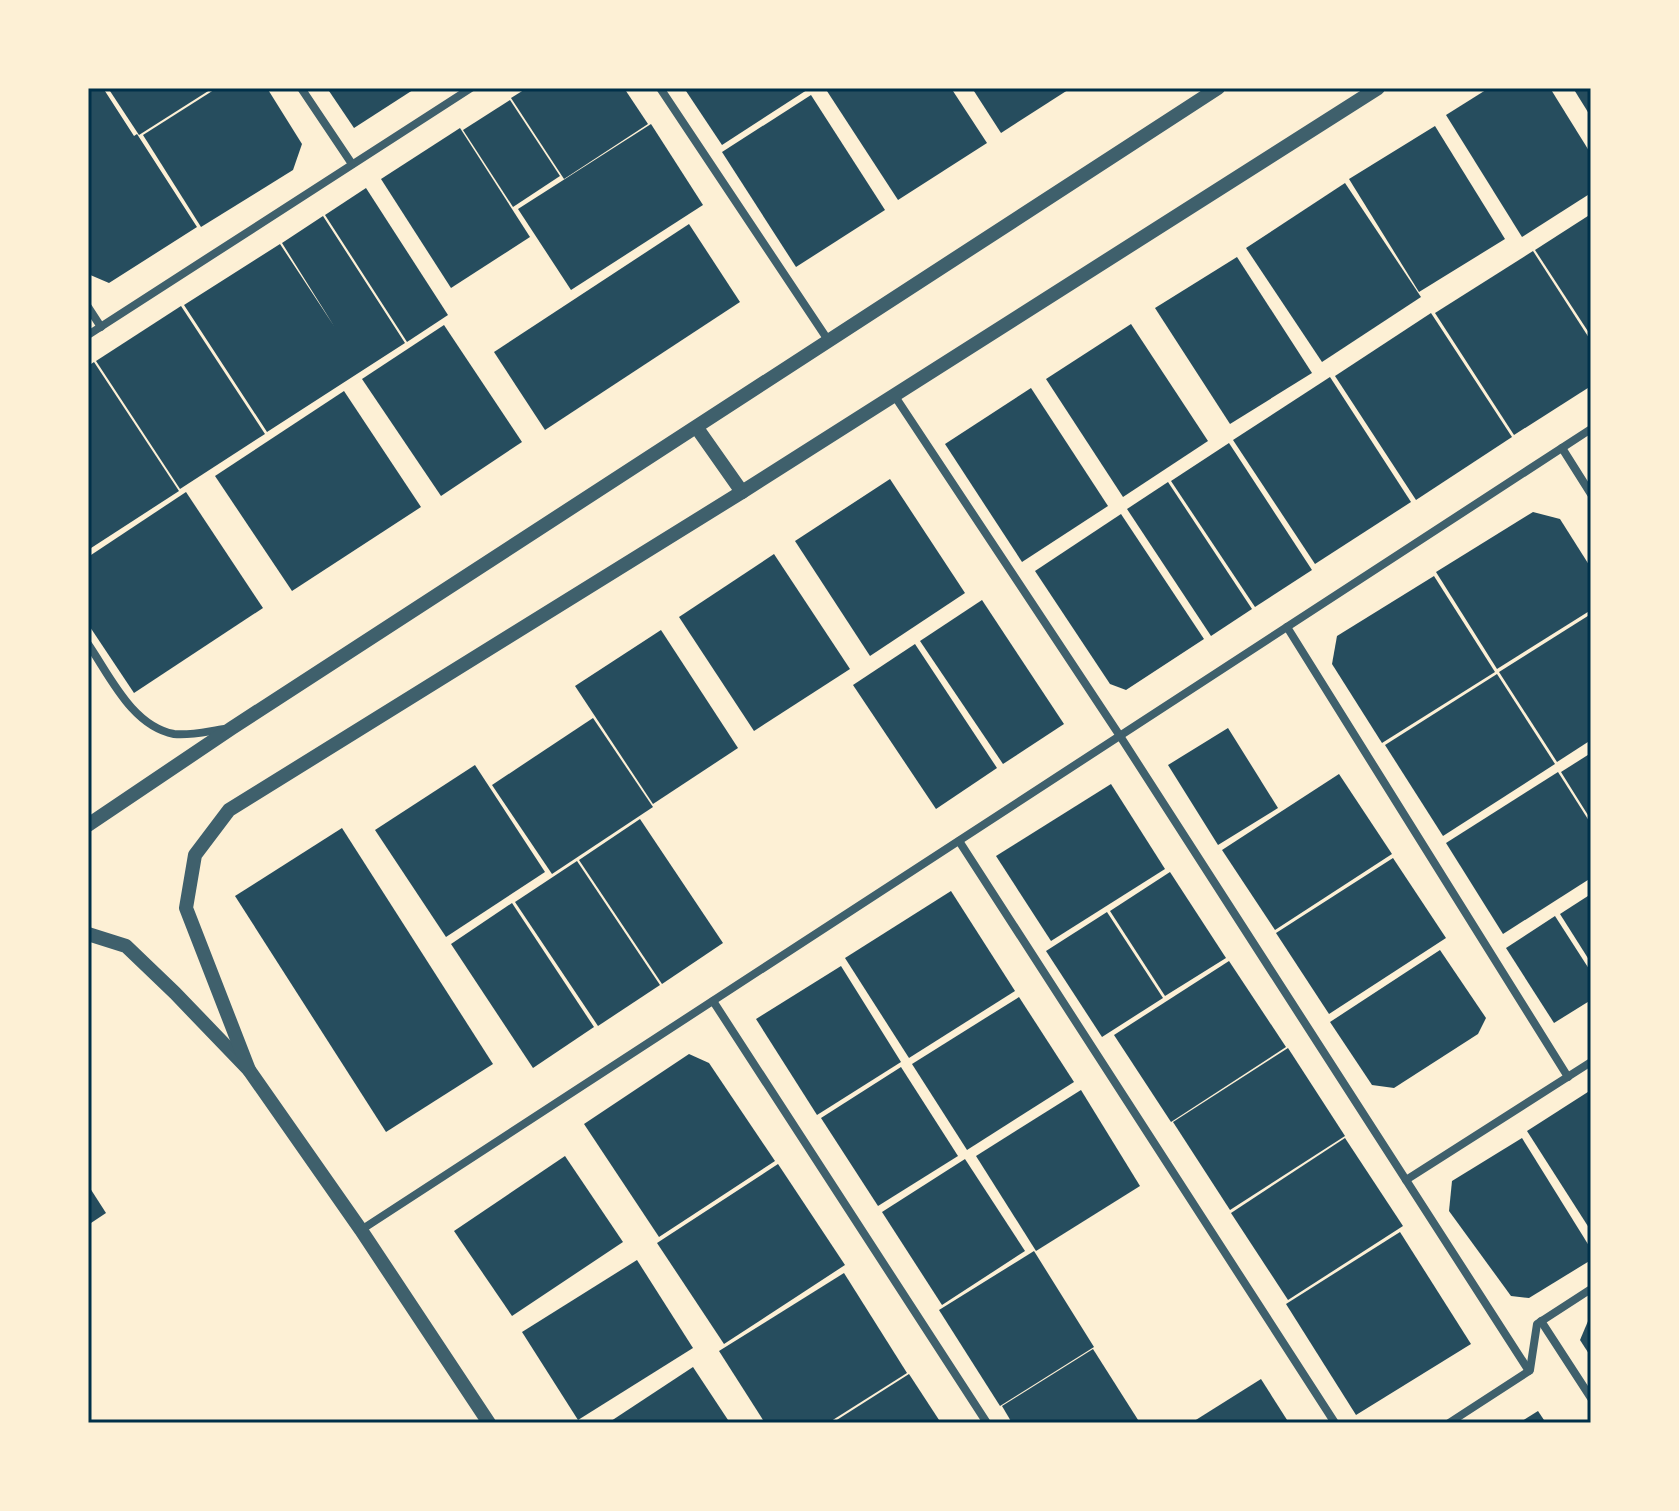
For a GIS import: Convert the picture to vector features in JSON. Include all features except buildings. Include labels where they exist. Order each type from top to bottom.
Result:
[{"type":"street","points":[[301,88],[352,164]]},
{"type":"street","points":[[88,335],[471,88]]},
{"type":"street","points":[[660,88],[828,340]]},
{"type":"street","points":[[88,825],[232,728],[1218,88]]},
{"type":"street","points":[[249,1070],[186,908],[195,855],[229,810],[742,492],[1378,88]]},
{"type":"street","points":[[88,307],[101,327]]},
{"type":"street","points":[[894,395],[1120,736],[1529,1371]]},
{"type":"street","points":[[697,428],[742,492]]},
{"type":"street","points":[[361,1230],[1591,429]]},
{"type":"street","points":[[1562,448],[1591,494]]},
{"type":"street","points":[[1287,627],[1568,1077]]},
{"type":"street","points":[[88,644],[139,716],[154,726],[174,734],[232,728]]},
{"type":"street","points":[[959,841],[1335,1423]]},
{"type":"street","points":[[88,934],[126,946],[249,1070],[361,1230],[487,1422]]},
{"type":"street","points":[[713,1001],[987,1423]]},
{"type":"street","points":[[1406,1180],[1591,1062]]},
{"type":"street","points":[[1449,1423],[1529,1371],[1537,1324],[1591,1289]]},
{"type":"street","points":[[1541,1321],[1591,1398]]}]
